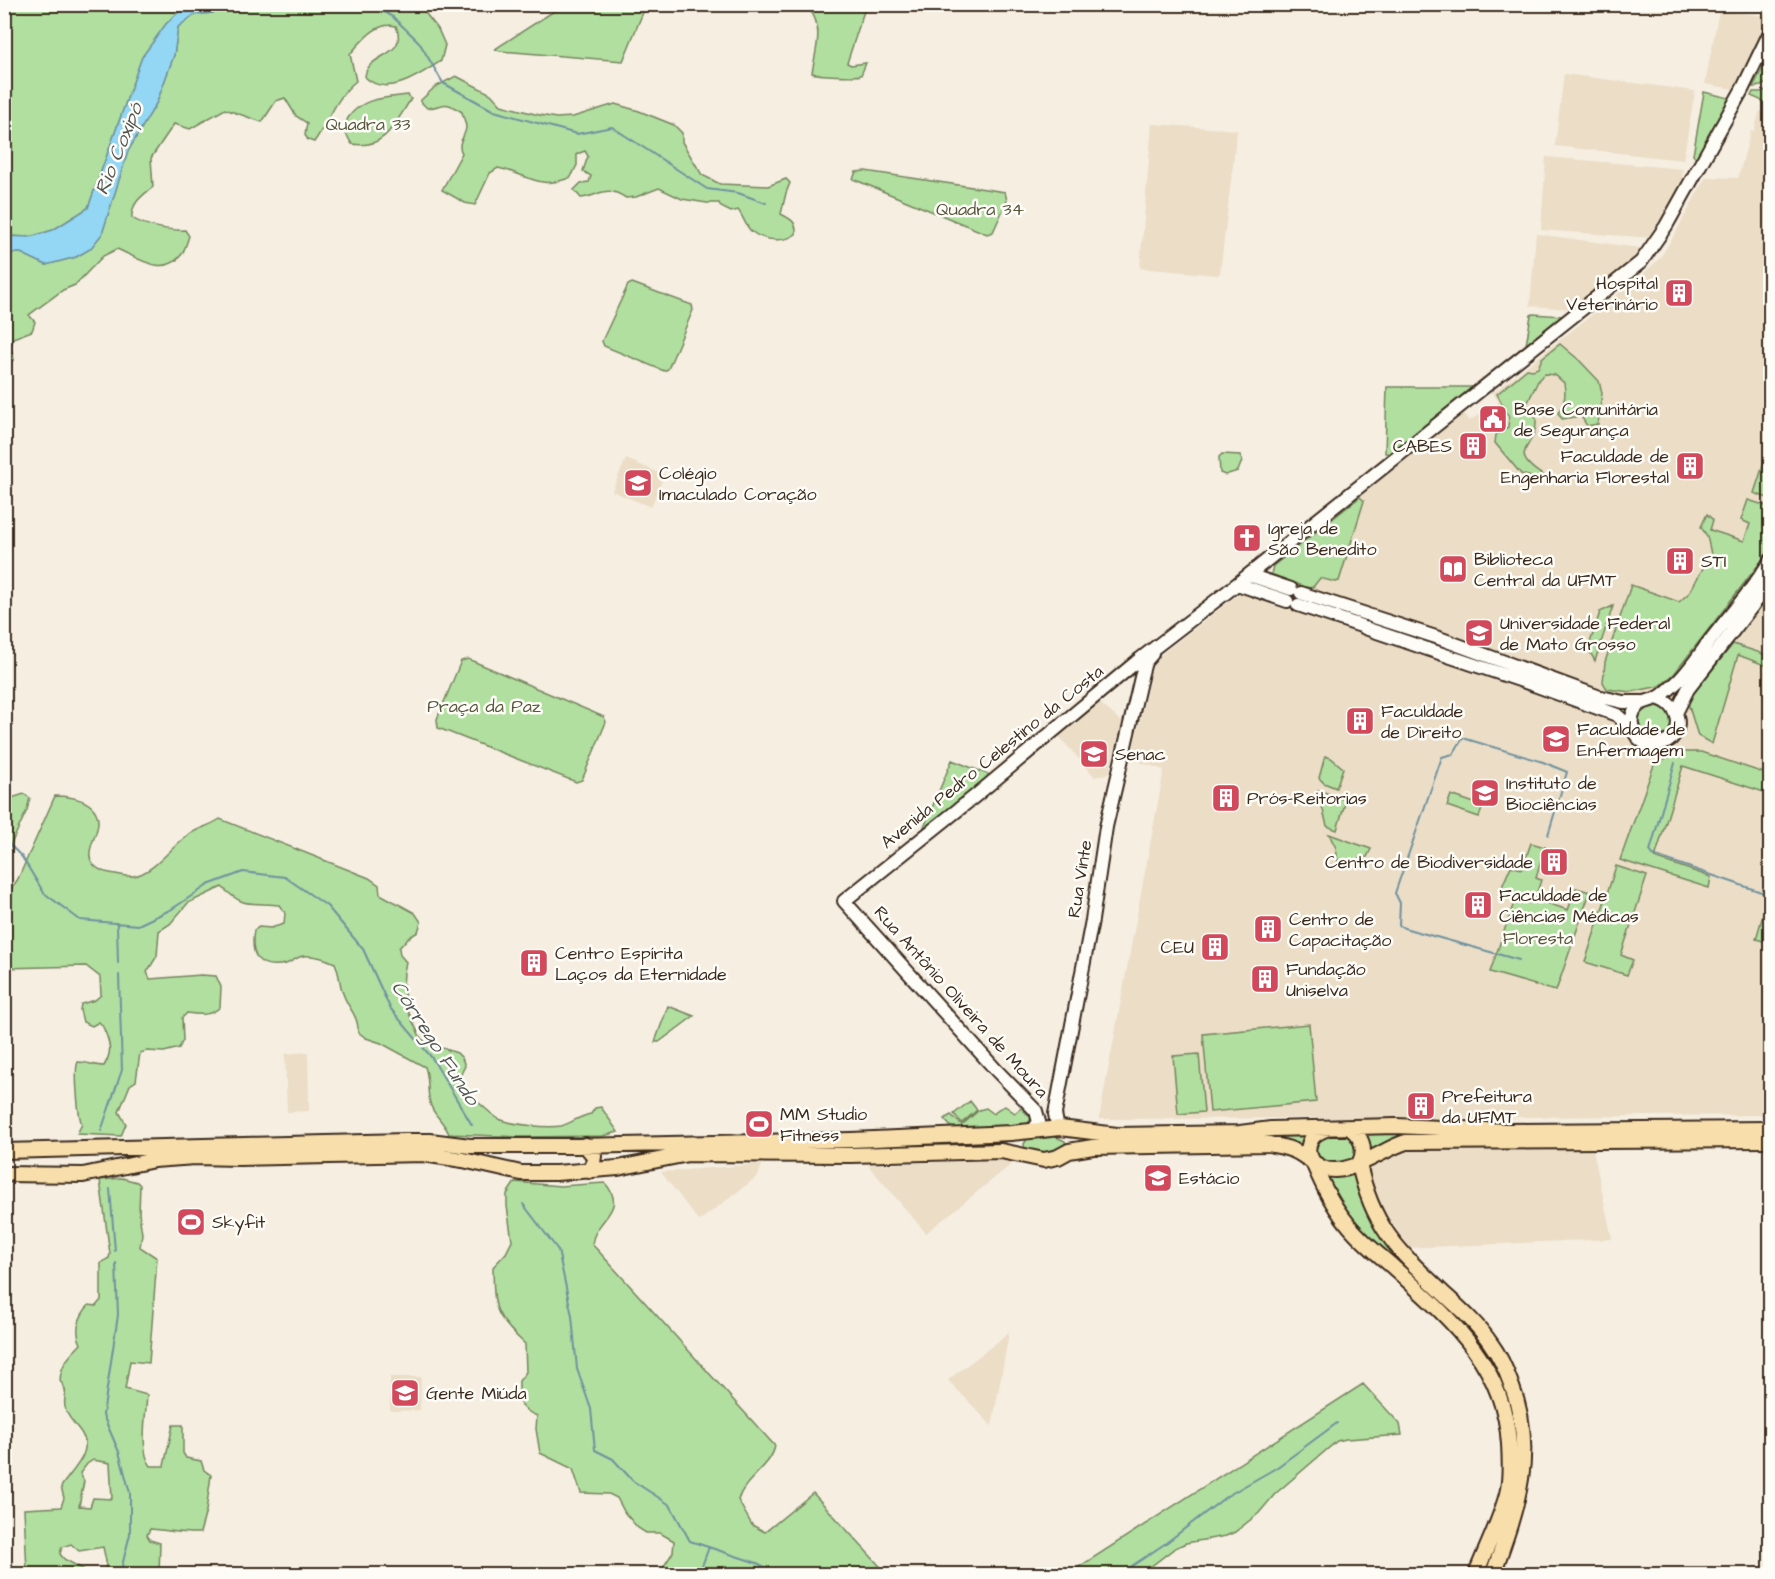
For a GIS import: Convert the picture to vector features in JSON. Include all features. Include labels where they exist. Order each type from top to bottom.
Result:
[{"type":"main road","points":[[4,1151],[405,1141],[430,1141],[470,1146],[851,1140],[1060,1128],[1117,1134],[1240,1133],[1271,1129],[1396,1126],[1509,1131],[1770,1129]]},
{"type":"main road","points":[[1060,1128],[1071,1138],[1072,1147],[1069,1151]]},
{"type":"main road","points":[[1329,1128],[1317,1132],[1310,1140],[1308,1151],[1331,1203],[1368,1246],[1435,1305],[1466,1338],[1498,1390],[1504,1408],[1510,1465],[1507,1494],[1476,1575]]},
{"type":"main road","points":[[1350,1128],[1362,1142],[1363,1156],[1359,1164],[1370,1203],[1384,1232],[1399,1251],[1465,1314],[1490,1342],[1505,1368],[1518,1401],[1524,1434],[1523,1471],[1516,1509],[1493,1575]]},
{"type":"main road","points":[[1015,1153],[1015,1146],[1020,1137],[1033,1130]]},
{"type":"main road","points":[[4,1174],[83,1175],[172,1158],[423,1154],[521,1173],[590,1172],[688,1154],[851,1155],[1001,1151],[1044,1160],[1058,1157],[1069,1151],[1093,1147],[1268,1144],[1287,1147],[1332,1170],[1359,1164],[1392,1146],[1406,1142],[1770,1140]]},
{"type":"main road","points":[[585,1145],[594,1156],[590,1172]]},
{"type":"main road","points":[[83,1175],[92,1167],[94,1160],[84,1148]]},
{"type":"street","points":[[1163,642],[1641,262],[1666,226],[1744,86],[1770,32]]},
{"type":"street","points":[[1366,621],[1439,638],[1597,696],[1623,702],[1642,702],[1656,698],[1680,679],[1770,561]]},
{"type":"street","points":[[1249,575],[1294,597]]},
{"type":"street","points":[[1677,711],[1688,688],[1770,583]]},
{"type":"street","points":[[1237,584],[1294,597],[1366,621],[1617,716],[1642,741],[1655,745],[1663,743],[1675,733],[1679,720],[1677,711],[1671,704],[1656,698]]},
{"type":"street","name":"Avenida Pedro Celestino da Costa","points":[[844,901],[1163,642]]},
{"type":"street","name":"Rua Vinte","points":[[1060,1128],[1055,1114],[1092,920],[1106,827],[1145,662],[1163,642]]},
{"type":"street","points":[[1633,730],[1633,715],[1642,702]]},
{"type":"street","name":"Rua Antônio Oliveira de Moura","points":[[844,901],[996,1070],[1036,1111],[1039,1122],[1033,1130]]},
{"type":"shaded area","points":[[1719,11],[1770,16],[1733,89],[1705,84]]},
{"type":"shaded area","points":[[1564,74],[1695,91],[1683,160],[1555,146]]},
{"type":"shaded area","name":"Universidade Federal de Mato Grosso","points":[[1769,104],[1770,1115],[1439,1120],[1099,1119],[1164,770],[1131,759],[1154,660],[1235,597],[1242,594],[1284,609],[1293,583],[1271,574],[1273,566],[1464,413],[1470,421],[1486,410],[1488,412],[1492,409],[1499,402],[1493,393],[1641,276],[1660,258],[1706,177],[1738,178],[1751,131],[1754,131],[1760,111],[1766,113]]},
{"type":"shaded area","points":[[1152,124],[1237,130],[1218,275],[1140,268]]},
{"type":"shaded area","points":[[1546,157],[1683,169],[1681,187],[1653,238],[1541,230]]},
{"type":"shaded area","points":[[1536,234],[1647,249],[1573,309],[1530,306]]},
{"type":"shaded area","name":"Colégio Imaculado Coração","points":[[626,459],[664,475],[651,507],[612,491]]},
{"type":"shaded area","name":"Senac","points":[[1097,701],[1122,722],[1109,773],[1095,777],[1057,734]]},
{"type":"shaded area","points":[[308,1052],[309,1111],[287,1112],[285,1054]]},
{"type":"shaded area","points":[[1403,1145],[1592,1145],[1612,1239],[1402,1248],[1369,1192],[1366,1163]]},
{"type":"shaded area","points":[[1018,1159],[926,1233],[868,1165]]},
{"type":"shaded area","points":[[762,1164],[758,1176],[699,1221],[661,1172]]},
{"type":"shaded area","points":[[1009,1333],[992,1426],[948,1380]]},
{"type":"shaded area","name":"Gente Miúda","points":[[390,1377],[421,1377],[420,1410],[390,1410]]},
{"type":"green space","points":[[565,4],[646,5],[623,61],[495,49]]},
{"type":"green space","points":[[5,5],[187,5],[166,24],[142,57],[88,208],[53,230],[30,237],[5,236]]},
{"type":"green space","points":[[226,5],[419,5],[438,29],[445,45],[441,61],[414,78],[383,86],[365,77],[367,69],[397,44],[396,26],[382,26],[370,33],[350,54],[356,81],[338,102],[314,142],[308,140],[305,135],[307,123],[296,116],[285,98],[276,101],[262,122],[225,109],[190,129],[174,124],[151,158],[153,187],[135,204],[132,218],[158,227],[185,230],[189,236],[182,254],[175,261],[159,266],[117,249],[103,256],[75,285],[63,290],[29,315],[35,322],[32,331],[13,338],[11,348],[14,359],[5,369],[5,253],[21,253],[46,265],[76,257],[90,249],[102,234],[128,151],[157,102],[174,55],[178,27],[194,14],[213,13]]},
{"type":"green space","points":[[795,5],[866,5],[847,63],[851,65],[866,63],[861,75],[836,76],[812,73],[818,40],[817,24],[809,9],[797,11]]},
{"type":"green space","points":[[1770,54],[1770,81],[1753,87]]},
{"type":"green space","points":[[456,76],[491,94],[501,105],[535,114],[556,118],[573,117],[615,104],[674,125],[682,133],[682,142],[702,175],[720,184],[768,186],[786,179],[790,183],[781,214],[793,221],[796,234],[780,240],[761,237],[749,229],[738,210],[731,212],[721,207],[719,203],[682,199],[659,188],[636,197],[626,198],[607,191],[581,198],[574,190],[581,183],[589,182],[591,176],[583,171],[588,156],[585,151],[577,154],[577,165],[571,177],[560,181],[542,182],[498,168],[490,173],[475,205],[465,203],[442,190],[462,153],[460,143],[466,124],[462,112],[447,104],[427,108],[420,101],[435,87]]},
{"type":"green space","points":[[1770,88],[1770,101],[1767,103],[1751,96],[1753,92],[1761,92]]},
{"type":"green space","points":[[1704,92],[1729,98],[1696,158],[1693,155]]},
{"type":"green space","name":"Quadra 33","points":[[408,95],[411,99],[388,133],[373,143],[352,144],[345,128],[348,118],[354,111],[367,102]]},
{"type":"green space","name":"Quadra 34","points":[[865,171],[1005,192],[1007,201],[993,232],[987,234],[853,179],[856,172]]},
{"type":"green space","points":[[632,283],[692,305],[693,310],[668,369],[664,371],[604,346],[602,341],[628,285]]},
{"type":"green space","points":[[1531,315],[1563,316],[1526,345]]},
{"type":"green space","points":[[1560,344],[1599,381],[1602,393],[1598,424],[1587,426],[1581,416],[1562,419],[1558,413],[1564,399],[1564,383],[1555,375],[1545,374],[1539,379],[1527,404],[1536,417],[1536,428],[1524,454],[1532,467],[1544,476],[1541,480],[1521,474],[1495,443],[1496,435],[1508,427],[1509,417],[1497,394],[1527,369],[1538,368],[1542,358]]},
{"type":"green space","points":[[1387,387],[1474,387],[1474,390],[1394,455],[1385,453]]},
{"type":"green space","points":[[1770,444],[1770,499],[1754,493]]},
{"type":"green space","points":[[1222,454],[1240,455],[1242,461],[1238,471],[1225,475],[1220,473],[1219,457]]},
{"type":"green space","points":[[1360,497],[1364,501],[1339,581],[1320,578],[1313,587],[1308,588],[1271,574],[1273,566]]},
{"type":"green space","points":[[1748,500],[1770,507],[1769,551],[1674,674],[1660,686],[1631,692],[1607,689],[1603,682],[1605,662],[1631,585],[1679,602],[1689,593],[1711,554],[1707,536],[1701,527],[1707,514],[1713,520],[1710,530],[1744,541],[1750,524],[1741,520]]},
{"type":"green space","points":[[1613,606],[1595,661],[1588,649],[1600,612]]},
{"type":"green space","points":[[1377,624],[1634,706],[1628,716],[1620,711],[1376,628]]},
{"type":"green space","points":[[1733,644],[1770,656],[1770,667],[1738,655],[1712,744],[1698,736],[1688,703]]},
{"type":"green space","name":"Praça da Paz","points":[[468,659],[604,717],[606,722],[582,780],[576,782],[438,728],[437,719],[461,661]]},
{"type":"green space","points":[[1651,702],[1669,707],[1674,724],[1669,732],[1657,740],[1645,737],[1638,724],[1637,715]]},
{"type":"green space","points":[[1680,752],[1701,752],[1770,775],[1770,794],[1683,766],[1655,858],[1711,877],[1709,888],[1620,860],[1654,765]]},
{"type":"green space","points":[[1325,756],[1343,768],[1336,788],[1319,778]]},
{"type":"green space","points":[[952,760],[995,777],[918,841]]},
{"type":"green space","points":[[1318,790],[1346,800],[1337,830],[1327,826]]},
{"type":"green space","points":[[24,794],[30,798],[27,810],[5,857],[5,800]]},
{"type":"green space","points":[[1451,795],[1483,806],[1479,817],[1447,806]]},
{"type":"green space","points":[[55,796],[75,798],[93,808],[97,814],[98,826],[90,857],[95,866],[107,872],[127,876],[140,874],[155,865],[188,835],[220,819],[369,878],[379,885],[380,894],[415,913],[421,922],[418,932],[408,938],[399,948],[400,955],[406,962],[404,988],[407,1005],[421,1038],[457,1053],[462,1058],[465,1066],[461,1074],[460,1086],[491,1114],[505,1121],[530,1126],[561,1126],[591,1114],[595,1108],[601,1107],[618,1132],[603,1136],[520,1137],[449,1134],[431,1106],[425,1067],[358,1032],[357,1022],[342,992],[335,963],[319,957],[307,956],[286,964],[268,965],[262,962],[258,959],[253,947],[254,930],[259,927],[271,928],[284,924],[285,913],[279,905],[243,902],[222,887],[188,903],[170,924],[159,931],[157,956],[147,972],[150,979],[216,976],[221,987],[220,1007],[205,1014],[187,1013],[182,1018],[183,1040],[179,1048],[164,1052],[140,1053],[136,1081],[130,1085],[119,1112],[126,1124],[121,1136],[77,1134],[82,1124],[77,1093],[78,1062],[104,1066],[109,1054],[109,1043],[103,1026],[99,1022],[92,1026],[83,1022],[80,1010],[81,1004],[95,1000],[101,995],[100,977],[86,966],[5,968],[5,898],[18,879]]},
{"type":"green space","points":[[1329,834],[1371,849],[1367,857],[1338,862],[1336,848]]},
{"type":"green space","name":"Floresta","points":[[1531,843],[1545,847],[1536,878],[1541,880],[1535,899],[1568,910],[1576,888],[1590,892],[1556,991],[1490,972],[1517,894],[1501,889],[1511,866],[1522,869]]},
{"type":"green space","points":[[1616,866],[1647,876],[1621,955],[1633,960],[1627,975],[1585,962]]},
{"type":"green space","points":[[1768,897],[1770,898],[1770,943],[1756,939]]},
{"type":"green space","points":[[668,1006],[694,1016],[659,1042],[655,1042]]},
{"type":"green space","points":[[1309,1024],[1316,1102],[1210,1112],[1203,1034]]},
{"type":"green space","points":[[1199,1054],[1204,1112],[1178,1114],[1173,1056]]},
{"type":"green space","points":[[970,1101],[977,1110],[962,1123],[954,1114]]},
{"type":"green space","points":[[1005,1106],[1015,1113],[1021,1108],[1031,1118],[1026,1127],[952,1128],[944,1119],[951,1115],[962,1125],[979,1110],[986,1108],[994,1114]]},
{"type":"green space","points":[[1365,1134],[1463,1136],[1369,1154]]},
{"type":"green space","points":[[1304,1135],[1301,1148],[1228,1138]]},
{"type":"green space","points":[[1320,1136],[1349,1136],[1356,1141],[1356,1157],[1342,1164],[1316,1160],[1312,1142]]},
{"type":"green space","points":[[1056,1137],[1065,1141],[1064,1150],[1044,1155],[1025,1151],[1024,1144],[1027,1139]]},
{"type":"green space","points":[[1354,1171],[1364,1198],[1475,1330],[1503,1372],[1517,1418],[1519,1472],[1488,1574],[1481,1574],[1512,1482],[1493,1369],[1350,1222],[1321,1172]]},
{"type":"green space","points":[[122,1178],[140,1185],[139,1213],[142,1234],[140,1247],[157,1258],[149,1363],[130,1361],[125,1389],[147,1395],[144,1442],[147,1460],[151,1466],[164,1466],[173,1425],[183,1425],[183,1453],[186,1458],[201,1461],[204,1470],[211,1475],[206,1511],[200,1533],[150,1529],[147,1535],[150,1540],[160,1543],[159,1574],[105,1574],[106,1561],[103,1547],[79,1551],[71,1544],[62,1547],[60,1554],[88,1574],[33,1574],[27,1571],[24,1509],[61,1507],[64,1498],[61,1487],[79,1462],[85,1448],[82,1434],[66,1411],[65,1389],[60,1381],[64,1365],[81,1344],[78,1329],[83,1314],[89,1305],[96,1306],[101,1300],[101,1263],[109,1258],[110,1254],[100,1180]],"holes":[[[93,1460],[110,1463],[112,1499],[93,1498],[90,1507],[79,1506],[84,1481],[80,1473]]]},
{"type":"green space","points":[[515,1182],[560,1186],[605,1183],[614,1201],[609,1214],[594,1235],[592,1244],[775,1446],[773,1453],[746,1486],[738,1500],[752,1525],[765,1532],[813,1493],[887,1574],[659,1574],[673,1552],[674,1541],[660,1533],[646,1533],[638,1528],[625,1513],[617,1498],[609,1494],[581,1493],[573,1469],[540,1453],[536,1429],[537,1416],[523,1407],[520,1399],[519,1381],[526,1372],[525,1344],[501,1318],[494,1292],[493,1267],[506,1253],[512,1241],[507,1194]]},
{"type":"green space","points":[[1363,1384],[1400,1424],[1402,1435],[1337,1441],[1235,1532],[1226,1536],[1186,1543],[1175,1548],[1141,1574],[1068,1574]]},
{"type":"water","name":"Rio Coxipó","points":[[187,4],[226,5],[213,13],[194,15],[178,27],[174,55],[157,102],[128,151],[102,234],[90,249],[76,257],[46,265],[21,253],[5,253],[5,236],[30,237],[53,230],[88,208],[142,57],[166,24]]},
{"type":"waterway","points":[[371,4],[393,17],[419,42],[443,83],[494,111],[577,134],[612,127],[707,189],[738,193],[766,203]]},
{"type":"waterway","points":[[1519,960],[1404,928],[1399,925],[1400,903],[1395,893],[1442,757],[1453,754],[1463,738],[1543,762],[1567,772],[1548,835]]},
{"type":"waterway","points":[[1675,763],[1650,851],[1653,855],[1770,895]]},
{"type":"waterway","name":"Córrego Fundo","points":[[4,839],[22,857],[44,893],[80,920],[138,925],[172,909],[208,885],[243,872],[285,877],[327,906],[363,949],[390,1008],[432,1058],[472,1125]]},
{"type":"waterway","points":[[117,924],[118,963]]},
{"type":"waterway","points":[[101,1131],[122,1070],[119,975]]},
{"type":"waterway","points":[[110,1189],[115,1251]]},
{"type":"waterway","name":"Córrego Fundo","points":[[523,1204],[558,1250],[572,1316],[577,1369],[591,1409],[595,1450],[613,1459],[633,1481],[670,1505],[690,1541],[757,1563],[779,1574]]},
{"type":"waterway","points":[[116,1263],[118,1315],[103,1415],[119,1452],[130,1493],[130,1534],[120,1574]]},
{"type":"waterway","points":[[1120,1574],[1166,1543],[1227,1496],[1276,1468],[1337,1423]]},
{"type":"waterway","points":[[699,1574],[709,1547]]},
{"type":"place","name":"Hospital Veterinário","points":[[1679,293]]},
{"type":"place","name":"Base Comunitária de Segurança","points":[[1493,419]]},
{"type":"place","name":"CABES","points":[[1473,446]]},
{"type":"place","name":"Faculdade de Engenharia Florestal","points":[[1690,466]]},
{"type":"place","name":"Colégio Imaculado Coração","points":[[638,483]]},
{"type":"place","name":"Igreja de São Benedito","points":[[1247,538]]},
{"type":"place","name":"STI","points":[[1680,561]]},
{"type":"place","name":"Biblioteca Central da UFMT","points":[[1453,569]]},
{"type":"place","name":"Universidade Federal de Mato Grosso","points":[[1479,633]]},
{"type":"place","name":"Faculdade de Direito","points":[[1360,721]]},
{"type":"place","name":"Faculdade de Enfermagem","points":[[1556,739]]},
{"type":"place","name":"Senac","points":[[1094,754]]},
{"type":"place","name":"Instituto de Biociências","points":[[1485,793]]},
{"type":"place","name":"Prós-Reitorias","points":[[1226,798]]},
{"type":"place","name":"Centro de Biodiversidade","points":[[1554,862]]},
{"type":"place","name":"Faculdade de Ciências Médicas","points":[[1478,905]]},
{"type":"place","name":"Centro de Capacitação","points":[[1268,929]]},
{"type":"place","name":"CEU","points":[[1215,947]]},
{"type":"place","name":"Centro Espírita Laços da Eternidade","points":[[534,963]]},
{"type":"place","name":"Fundação Uniselva","points":[[1265,979]]},
{"type":"place","name":"Prefeitura da UFMT","points":[[1421,1106]]},
{"type":"place","name":"MM Studio Fitness","points":[[759,1124]]},
{"type":"place","name":"Estácio","points":[[1158,1178]]},
{"type":"place","name":"Skyfit","points":[[191,1222]]},
{"type":"place","name":"Gente Miúda","points":[[405,1393]]}]
